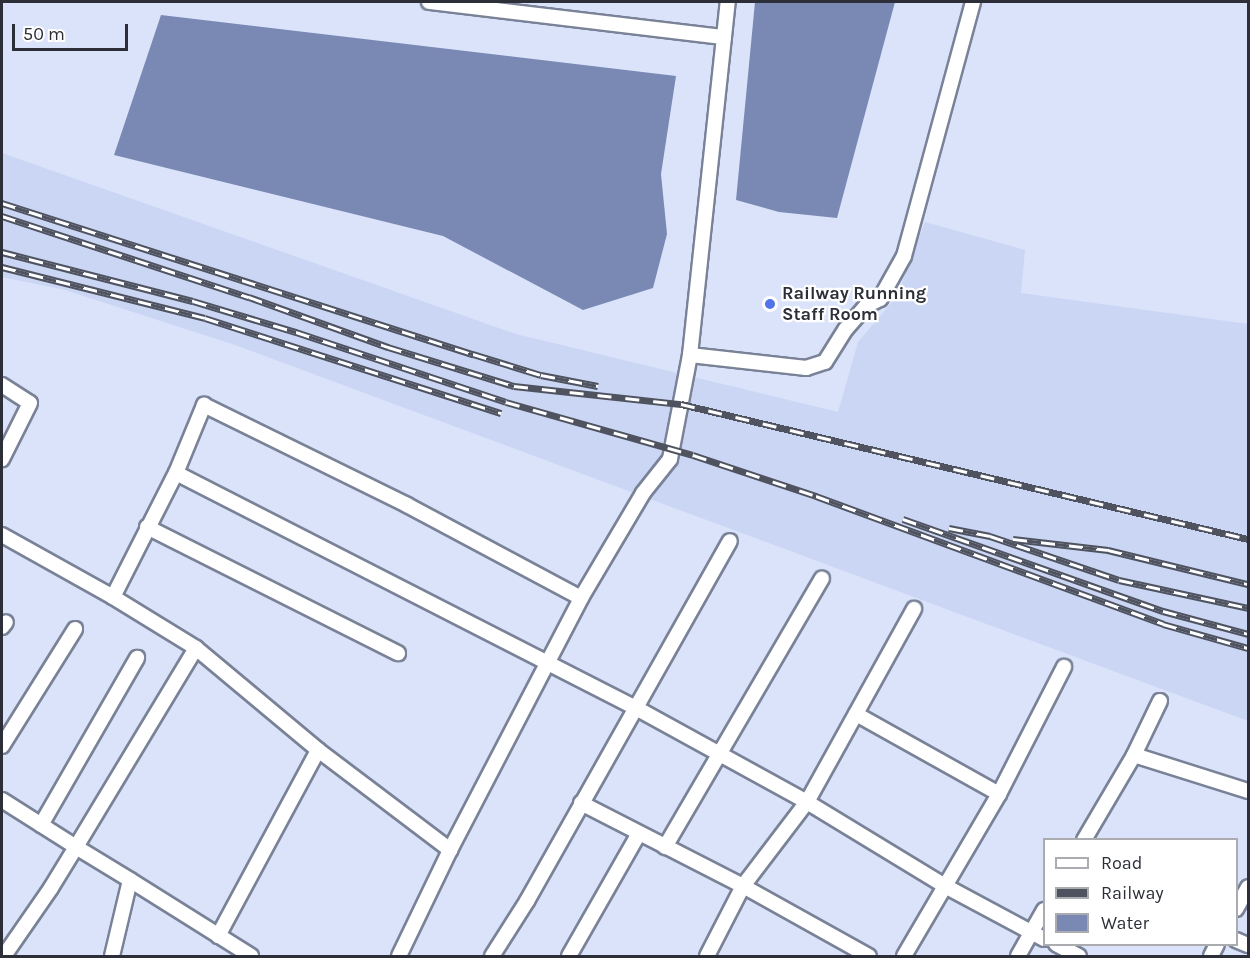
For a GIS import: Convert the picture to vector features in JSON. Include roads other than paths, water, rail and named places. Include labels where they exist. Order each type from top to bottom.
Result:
[{"type":"street","points":[[429,2],[724,37]]},
{"type":"street","points":[[399,957],[450,850],[581,598],[643,493],[670,459],[690,355],[728,2]]},
{"type":"street","points":[[690,355],[806,368],[825,362],[852,321],[866,306],[879,300],[904,256],[973,2]]},
{"type":"street","points":[[2,385],[30,403],[2,459]]},
{"type":"street","points":[[113,597],[176,473],[204,405],[407,505],[581,598]]},
{"type":"street","points":[[176,473],[549,661],[807,802],[945,886],[1038,935]]},
{"type":"street","points":[[147,527],[398,653]]},
{"type":"street","points":[[2,535],[113,597],[196,648],[318,750],[450,850]]},
{"type":"street","points":[[492,957],[527,901],[730,541]]},
{"type":"street","points":[[666,847],[822,578]]},
{"type":"street","points":[[706,957],[743,886],[807,802],[914,609]]},
{"type":"street","points":[[2,746],[75,628]]},
{"type":"street","points":[[4,957],[51,888],[196,648]]},
{"type":"street","points":[[41,825],[137,658]]},
{"type":"street","points":[[904,957],[999,794],[1064,667]]},
{"type":"street","points":[[1085,838],[1134,755],[1160,701]]},
{"type":"street","points":[[856,714],[999,794]]},
{"type":"street","points":[[218,936],[318,750]]},
{"type":"street","points":[[1134,755],[1248,790]]},
{"type":"street","points":[[2,800],[218,936],[230,952],[251,957]]},
{"type":"street","points":[[581,803],[638,835],[743,886],[869,957]]},
{"type":"street","points":[[570,957],[638,835]]},
{"type":"street","points":[[112,957],[130,880]]},
{"type":"street","points":[[1238,905],[1248,887]]},
{"type":"street","points":[[1018,957],[1038,935],[1043,914]]},
{"type":"street","points":[[1058,946],[1079,957]]},
{"type":"water","points":[[755,2],[895,2],[837,218],[779,212],[736,200]]},
{"type":"water","points":[[161,15],[676,76],[661,174],[667,234],[653,288],[583,310],[443,236],[114,155]]},
{"type":"railway","points":[[2,203],[541,375],[598,386]]},
{"type":"railway","points":[[2,216],[249,297],[388,347],[514,386],[681,404],[1248,539]]},
{"type":"railway","points":[[2,252],[193,301],[296,332],[506,402],[693,455],[816,496],[1163,624],[1248,648]]},
{"type":"railway","points":[[2,267],[205,318],[501,413]]},
{"type":"railway","points":[[903,519],[1163,611],[1248,634]]},
{"type":"railway","points":[[949,528],[990,536],[1119,580],[1248,608]]},
{"type":"railway","points":[[1013,539],[1108,550],[1248,584]]},
{"type":"place","name":"Railway Running Staff Room","points":[[770,304]]}]
